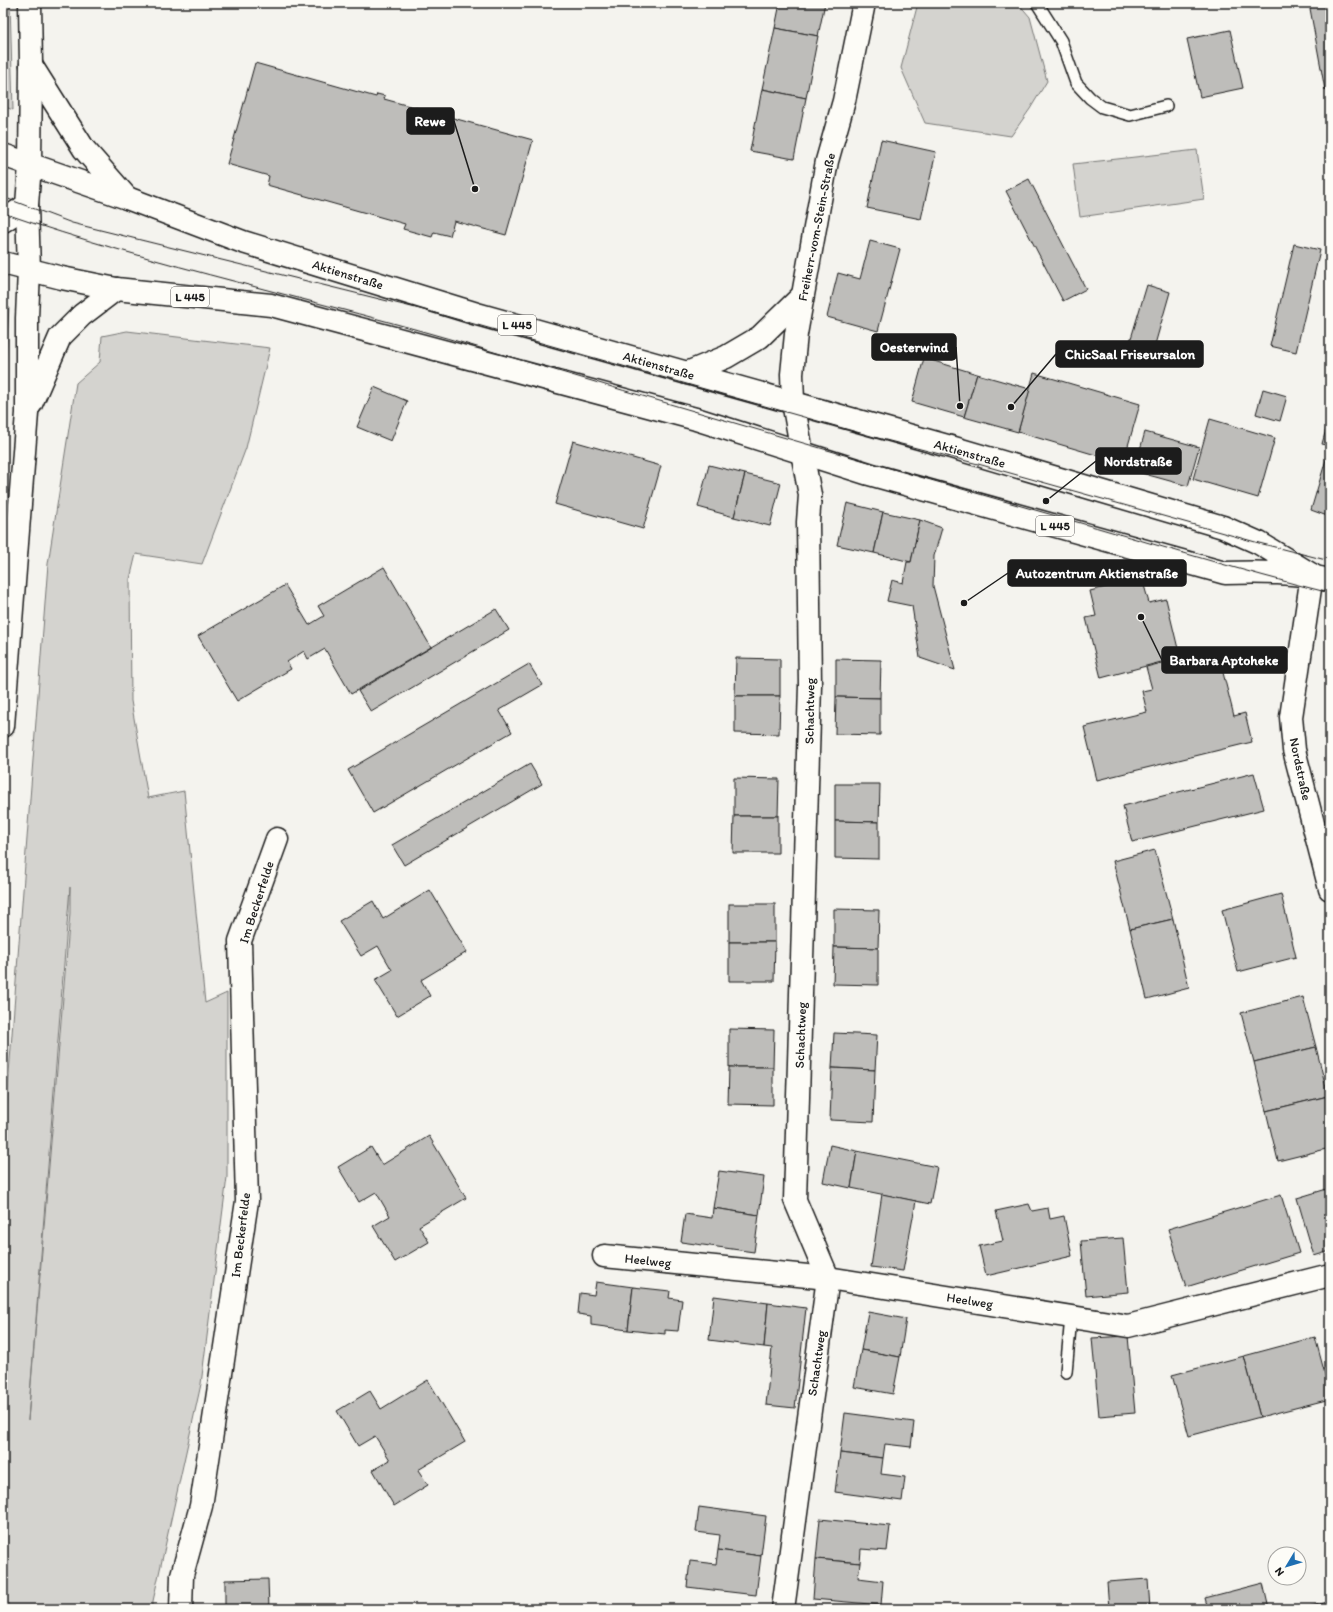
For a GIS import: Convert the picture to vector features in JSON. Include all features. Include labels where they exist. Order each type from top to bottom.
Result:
[{"type":"main road","points":[[3,726],[27,413],[29,270],[27,205],[30,165],[30,3]]},
{"type":"main road","name":"Freiherr-vom-Stein-Straße","points":[[802,452],[793,402],[792,374],[796,334],[827,161],[844,101],[864,3]]},
{"type":"main road","points":[[31,65],[84,149],[127,198]]},
{"type":"main road","name":"Aktienstraße","points":[[3,155],[127,198],[250,244],[477,314],[793,402],[1223,527],[1259,543],[1321,578]]},
{"type":"main road","points":[[3,221],[27,205]]},
{"type":"main road","name":"L 445","points":[[3,262],[29,270],[116,289],[271,305],[696,419],[869,474],[1225,574],[1251,572],[1321,578]]},
{"type":"main road","points":[[27,413],[60,336],[82,315],[116,289]]},
{"type":"main road","points":[[687,373],[726,357],[760,337],[802,296]]},
{"type":"main road","name":"Schachtweg","points":[[782,1609],[828,1278],[795,1200],[810,685],[808,522],[810,495],[802,452]]},
{"type":"main road","name":"Nordstraße","points":[[1321,578],[1291,717],[1294,750],[1330,889]]},
{"type":"main road","name":"Im Beckerfelde","points":[[181,1609],[182,1575],[201,1506],[247,1202],[240,941],[277,839]]},
{"type":"main road","name":"Heelweg","points":[[604,1256],[828,1278],[1128,1326],[1330,1275]]},
{"type":"lane","points":[[1037,3],[1061,41],[1076,83],[1090,98],[1102,107],[1130,115],[1166,106]]},
{"type":"lane","points":[[1066,1372],[1071,1317]]},
{"type":"shaded area","points":[[3,3],[10,3],[13,110],[3,106]]},
{"type":"shaded area","points":[[918,3],[1018,3],[1030,17],[1047,81],[1011,136],[925,123],[901,68]]},
{"type":"shaded area","points":[[1197,150],[1204,199],[1080,217],[1073,164]]},
{"type":"shaded area","points":[[3,306],[9,307],[3,404]]},
{"type":"shaded area","points":[[127,331],[270,348],[246,448],[202,564],[136,554],[130,579],[131,701],[148,798],[184,791],[205,1003],[227,993],[227,1177],[201,1384],[153,1601],[153,1609],[3,1609],[3,1152],[48,564],[76,383],[100,362],[102,336]],"holes":[[[70,887],[70,913],[28,1420]]]},
{"type":"building","points":[[780,3],[825,3],[818,36],[775,28]]},
{"type":"building","points":[[1224,3],[1264,3],[1263,7]]},
{"type":"building","points":[[1309,3],[1330,3],[1330,89],[1325,90]]},
{"type":"building","points":[[775,28],[818,36],[806,98],[762,89]]},
{"type":"building","points":[[1230,30],[1243,88],[1200,97],[1187,39]]},
{"type":"building","points":[[255,63],[376,97],[377,94],[385,96],[384,99],[533,140],[506,235],[454,221],[450,236],[434,232],[432,237],[403,229],[405,224],[267,185],[269,176],[227,164]]},
{"type":"building","points":[[762,89],[806,98],[794,159],[750,151]]},
{"type":"building","points":[[881,140],[936,152],[921,219],[867,208]]},
{"type":"building","points":[[1029,179],[1086,289],[1063,301],[1006,191]]},
{"type":"building","points":[[870,241],[900,249],[878,331],[827,317],[838,273],[860,279]]},
{"type":"building","points":[[1294,244],[1320,250],[1296,352],[1270,346]]},
{"type":"building","points":[[1147,285],[1170,292],[1150,362],[1126,355]]},
{"type":"building","points":[[924,358],[977,374],[964,417],[912,402]]},
{"type":"building","points":[[1034,373],[1140,404],[1123,463],[1018,432]]},
{"type":"building","points":[[977,374],[1030,389],[1018,432],[964,417]]},
{"type":"building","points":[[374,387],[407,401],[391,441],[357,427]]},
{"type":"building","points":[[1263,389],[1287,396],[1280,421],[1256,414]]},
{"type":"building","points":[[1330,414],[1330,446],[1322,444]]},
{"type":"building","points":[[1210,419],[1275,438],[1258,498],[1193,479]]},
{"type":"building","points":[[1145,432],[1199,447],[1188,486],[1134,471]]},
{"type":"building","points":[[573,441],[661,466],[643,529],[555,504]]},
{"type":"building","points":[[1330,446],[1330,517],[1311,510]]},
{"type":"building","points":[[709,465],[745,474],[734,517],[698,507]]},
{"type":"building","points":[[745,474],[781,483],[770,526],[734,517]]},
{"type":"building","points":[[847,503],[883,512],[874,553],[837,545]]},
{"type":"building","points":[[883,512],[920,520],[911,562],[874,553]]},
{"type":"building","points":[[920,520],[942,528],[934,556],[933,586],[955,670],[920,658],[912,606],[887,601],[892,580],[903,583],[907,562],[911,562]]},
{"type":"building","points":[[384,567],[431,647],[351,694],[325,649],[308,659],[304,651],[287,662],[291,669],[237,701],[198,636],[285,585],[309,625],[324,616],[318,606]]},
{"type":"building","points":[[1142,578],[1149,603],[1166,599],[1180,657],[1101,678],[1086,618],[1096,616],[1090,591]]},
{"type":"building","points":[[496,609],[509,630],[371,712],[358,691]]},
{"type":"building","points":[[1217,649],[1234,716],[1245,713],[1252,742],[1097,780],[1084,727],[1147,712],[1142,691],[1152,689],[1146,667]]},
{"type":"building","points":[[736,658],[780,659],[780,696],[735,696]]},
{"type":"building","points":[[836,659],[881,660],[880,698],[836,697]]},
{"type":"building","points":[[529,664],[542,685],[499,710],[512,732],[373,813],[348,770]]},
{"type":"building","points":[[735,696],[780,696],[779,734],[735,733]]},
{"type":"building","points":[[836,697],[880,698],[880,735],[835,734]]},
{"type":"building","points":[[530,764],[542,784],[404,865],[392,845]]},
{"type":"building","points":[[1254,773],[1264,809],[1132,842],[1123,806]]},
{"type":"building","points":[[734,778],[779,779],[778,816],[734,816]]},
{"type":"building","points":[[835,784],[880,784],[879,822],[835,821]]},
{"type":"building","points":[[734,816],[778,816],[778,853],[733,853]]},
{"type":"building","points":[[835,821],[879,822],[879,859],[835,858]]},
{"type":"building","points":[[1155,850],[1173,919],[1130,929],[1113,861]]},
{"type":"building","points":[[430,890],[467,952],[421,980],[430,996],[397,1016],[375,980],[392,970],[378,946],[361,956],[339,921],[373,901],[383,919]]},
{"type":"building","points":[[1281,894],[1296,957],[1238,972],[1222,910]]},
{"type":"building","points":[[729,904],[775,904],[775,942],[729,942]]},
{"type":"building","points":[[834,909],[879,910],[878,948],[834,947]]},
{"type":"building","points":[[1173,919],[1189,988],[1147,999],[1130,929]]},
{"type":"building","points":[[729,942],[775,942],[774,981],[729,981]]},
{"type":"building","points":[[834,947],[878,948],[878,985],[833,984]]},
{"type":"building","points":[[1303,997],[1316,1047],[1254,1062],[1241,1013]]},
{"type":"building","points":[[729,1029],[774,1030],[773,1067],[729,1067]]},
{"type":"building","points":[[834,1033],[877,1035],[875,1070],[832,1068]]},
{"type":"building","points":[[1316,1047],[1328,1096],[1266,1111],[1254,1062]]},
{"type":"building","points":[[729,1067],[773,1067],[773,1105],[728,1104]]},
{"type":"building","points":[[832,1068],[875,1070],[873,1122],[830,1120]]},
{"type":"building","points":[[1328,1096],[1330,1104],[1330,1148],[1278,1161],[1266,1111]]},
{"type":"building","points":[[429,1136],[466,1198],[419,1226],[429,1242],[395,1262],[373,1226],[390,1216],[376,1192],[359,1202],[338,1167],[371,1147],[382,1165]]},
{"type":"building","points":[[830,1145],[857,1151],[851,1188],[823,1182]]},
{"type":"building","points":[[857,1151],[937,1167],[930,1204],[851,1188]]},
{"type":"building","points":[[719,1171],[764,1177],[759,1215],[713,1208]]},
{"type":"building","points":[[1330,1188],[1330,1251],[1314,1256],[1297,1198]]},
{"type":"building","points":[[882,1194],[916,1201],[903,1271],[871,1267]]},
{"type":"building","points":[[1281,1195],[1299,1253],[1186,1287],[1168,1229]]},
{"type":"building","points":[[1029,1204],[1032,1211],[1048,1208],[1050,1219],[1064,1216],[1072,1256],[986,1276],[979,1246],[1003,1241],[996,1211]]},
{"type":"building","points":[[713,1208],[759,1215],[754,1252],[681,1242],[685,1214],[712,1218]]},
{"type":"building","points":[[1123,1238],[1128,1292],[1086,1296],[1081,1241]]},
{"type":"building","points":[[596,1282],[633,1287],[628,1330],[591,1325],[591,1316],[578,1314],[580,1293],[594,1295]]},
{"type":"building","points":[[633,1287],[670,1291],[669,1298],[682,1300],[678,1331],[665,1330],[665,1334],[628,1330]]},
{"type":"building","points":[[714,1296],[768,1303],[764,1347],[709,1340]]},
{"type":"building","points":[[768,1303],[806,1308],[795,1408],[766,1405],[772,1348],[764,1347]]},
{"type":"building","points":[[868,1312],[906,1319],[900,1357],[861,1350]]},
{"type":"building","points":[[1128,1336],[1135,1413],[1099,1416],[1092,1338]]},
{"type":"building","points":[[1315,1337],[1330,1393],[1330,1399],[1260,1417],[1244,1356]]},
{"type":"building","points":[[861,1350],[900,1357],[893,1394],[854,1387]]},
{"type":"building","points":[[1244,1356],[1260,1417],[1189,1436],[1172,1375]]},
{"type":"building","points":[[428,1380],[465,1442],[418,1470],[428,1485],[394,1506],[373,1470],[390,1460],[375,1436],[358,1446],[337,1411],[370,1391],[381,1409]]},
{"type":"building","points":[[845,1413],[914,1422],[911,1447],[885,1444],[883,1458],[840,1453]]},
{"type":"building","points":[[840,1453],[883,1458],[881,1474],[905,1477],[902,1501],[835,1492]]},
{"type":"building","points":[[699,1507],[766,1516],[761,1556],[718,1550],[720,1535],[696,1532]]},
{"type":"building","points":[[820,1519],[890,1526],[887,1551],[861,1549],[860,1563],[816,1559]]},
{"type":"building","points":[[718,1550],[761,1556],[756,1595],[687,1587],[690,1561],[716,1564]]},
{"type":"building","points":[[816,1559],[860,1563],[858,1578],[883,1581],[881,1605],[813,1599]]},
{"type":"building","points":[[268,1579],[269,1609],[225,1609],[225,1580]]},
{"type":"building","points":[[1148,1579],[1150,1609],[1109,1609],[1107,1582]]},
{"type":"building","points":[[1263,1583],[1269,1609],[1208,1609],[1205,1598]]},
{"type":"building","points":[[1330,1601],[1330,1609],[1301,1609]]},
{"type":"tram line","points":[[3,197],[72,223],[428,311],[878,438],[978,464],[1259,543],[1330,561]]},
{"type":"tram line","points":[[3,213],[120,250],[418,330],[1196,557],[1330,593]]},
{"type":"place","name":"Rewe","points":[[475,189]]},
{"type":"place","name":"Oesterwind","points":[[960,406]]},
{"type":"place","name":"ChicSaal Friseursalon","points":[[1011,407]]},
{"type":"place","name":"Nordstraße","points":[[1046,501]]},
{"type":"place","name":"Autozentrum Aktienstraße","points":[[964,603]]},
{"type":"place","name":"Barbara Aptoheke","points":[[1141,617]]}]
